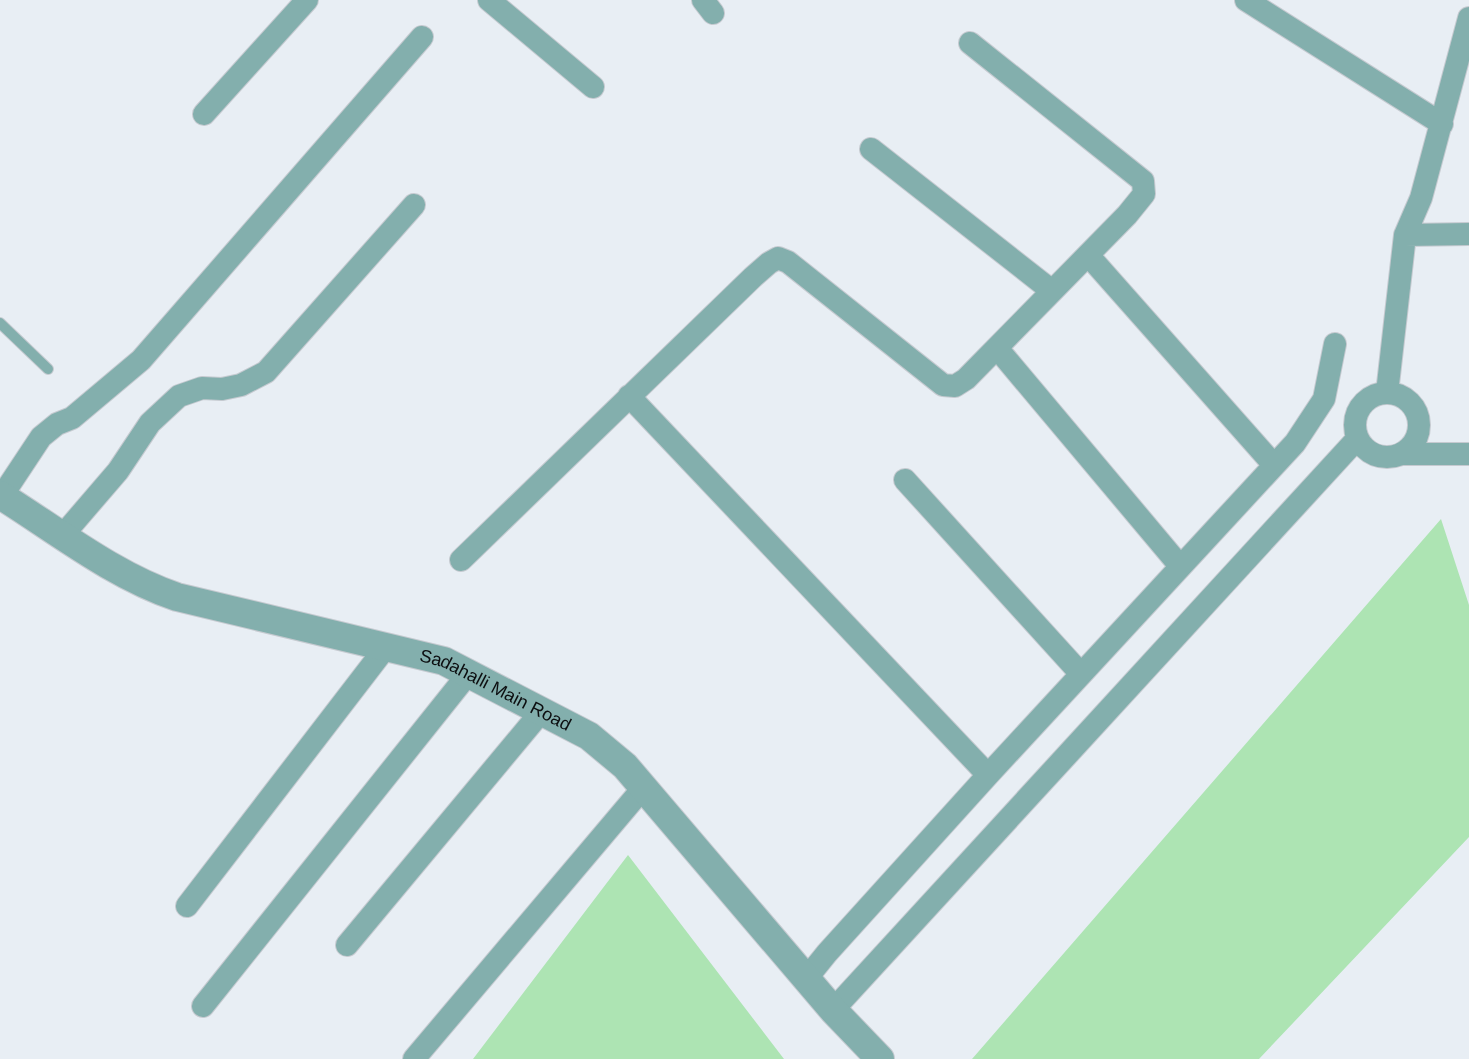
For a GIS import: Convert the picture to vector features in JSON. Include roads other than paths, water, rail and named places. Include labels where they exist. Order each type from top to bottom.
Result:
[{"type":"street","points":[[204,114],[307,0]]},
{"type":"street","points":[[489,0],[593,87]]},
{"type":"street","points":[[1246,0],[1442,124]]},
{"type":"street","points":[[1387,393],[1405,235],[1421,198],[1469,18]]},
{"type":"street","points":[[1,496],[41,436],[57,424],[72,418],[141,360],[422,37]]},
{"type":"street","points":[[461,560],[753,277],[768,263],[778,258],[788,262],[943,385],[955,386],[966,379],[997,348],[1127,215],[1144,194],[1143,181],[970,43]]},
{"type":"street","points":[[871,149],[1052,291]]},
{"type":"street","points":[[63,535],[117,471],[150,423],[179,396],[202,388],[222,389],[241,385],[266,372],[414,205]]},
{"type":"street","points":[[1405,235],[1469,234]]},
{"type":"street","points":[[1088,255],[1274,464]]},
{"type":"street","points":[[806,979],[988,775],[1295,443],[1324,399],[1335,345]]},
{"type":"street","points":[[997,348],[1180,566]]},
{"type":"street","points":[[1402,454],[1411,447],[1419,427],[1414,407],[1397,394],[1376,395],[1359,408],[1354,428],[1357,439],[1371,454],[1381,458],[1402,454],[1469,454]]},
{"type":"street","points":[[629,396],[988,775]]},
{"type":"street","points":[[833,1010],[1357,439]]},
{"type":"street","points":[[905,480],[1081,674]]},
{"type":"street","name":"Sadahalli Main Road","points":[[1,496],[129,577],[152,589],[444,661],[589,736],[625,766],[806,979],[880,1059]]},
{"type":"street","points":[[187,906],[386,647]]},
{"type":"street","points":[[203,1006],[468,674]]},
{"type":"street","points":[[347,945],[541,712]]},
{"type":"street","points":[[414,1059],[643,788]]},
{"type":"lane","points":[[0,323],[48,369]]}]
